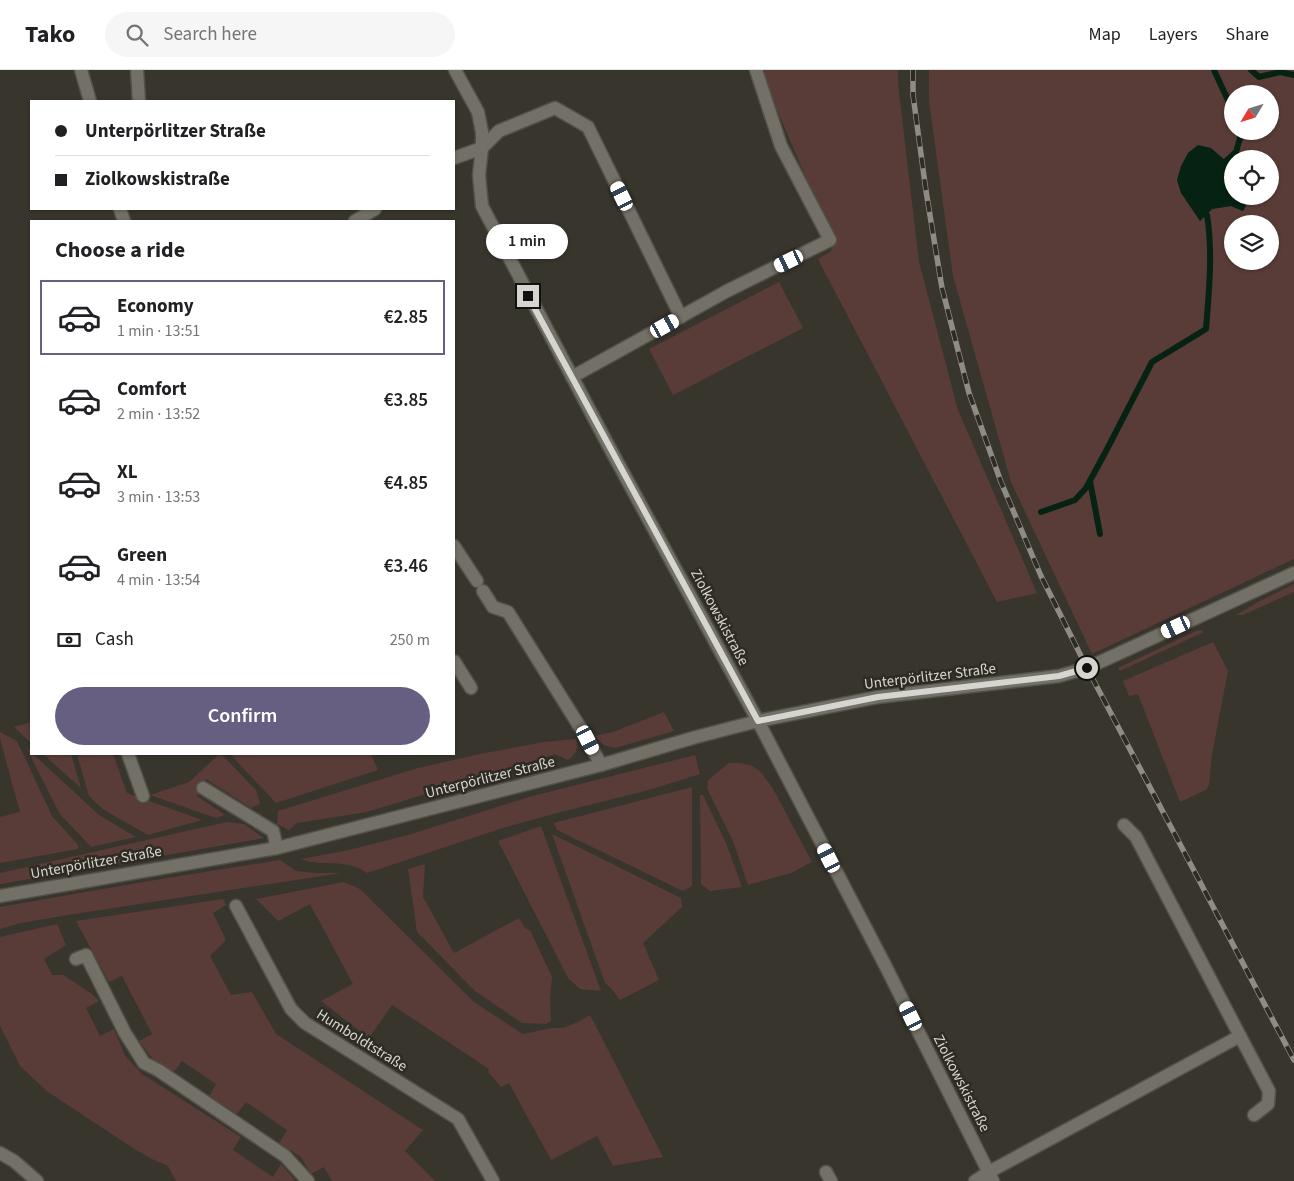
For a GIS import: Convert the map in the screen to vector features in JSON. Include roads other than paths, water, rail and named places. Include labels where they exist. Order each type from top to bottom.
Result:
[{"type":"street","points":[[81,70],[90,100]]},
{"type":"street","points":[[136,70],[139,100]]},
{"type":"street","name":"Ziolkowskistraße","points":[[455,70],[478,112],[482,132],[479,175],[482,206],[758,721],[889,974],[991,1177]]},
{"type":"street","points":[[572,377],[727,291],[830,240],[781,146],[756,70]]},
{"type":"street","points":[[455,158],[482,148],[500,132],[556,108],[588,127],[681,317]]},
{"type":"street","points":[[357,220],[373,210]]},
{"type":"street","points":[[455,548],[493,607],[508,612],[588,740],[601,765]]},
{"type":"street","name":"Unterpörlitzer Straße","points":[[0,896],[277,848],[601,765],[758,721],[878,697],[1059,676],[1087,668],[1294,573]]},
{"type":"street","points":[[455,662],[472,688]]},
{"type":"street","points":[[128,755],[142,796]]},
{"type":"street","points":[[203,788],[273,831],[277,848]]},
{"type":"street","points":[[1124,825],[1136,837],[1269,1091],[1268,1104],[1254,1116]]},
{"type":"street","name":"Humboldtstraße","points":[[236,906],[291,1009],[304,1023],[458,1118],[493,1181]]},
{"type":"street","points":[[76,960],[86,954],[125,1033],[144,1062],[285,1156],[308,1181]]},
{"type":"street","points":[[975,1181],[991,1177],[1240,1036]]},
{"type":"street","points":[[0,1153],[14,1161],[36,1181]]},
{"type":"waterway","points":[[1214,70],[1224,92]]},
{"type":"waterway","points":[[1251,70],[1259,77],[1280,72],[1294,75]]},
{"type":"waterway","points":[[1237,150],[1239,140]]},
{"type":"waterway","points":[[1041,512],[1075,500],[1086,488],[1152,362],[1206,329],[1210,257],[1207,215]]},
{"type":"waterway","points":[[1090,481],[1100,534]]},
{"type":"railway","points":[[913,70],[913,95],[942,288],[969,393],[1001,482],[1041,576],[1087,668],[1294,1060]]}]
